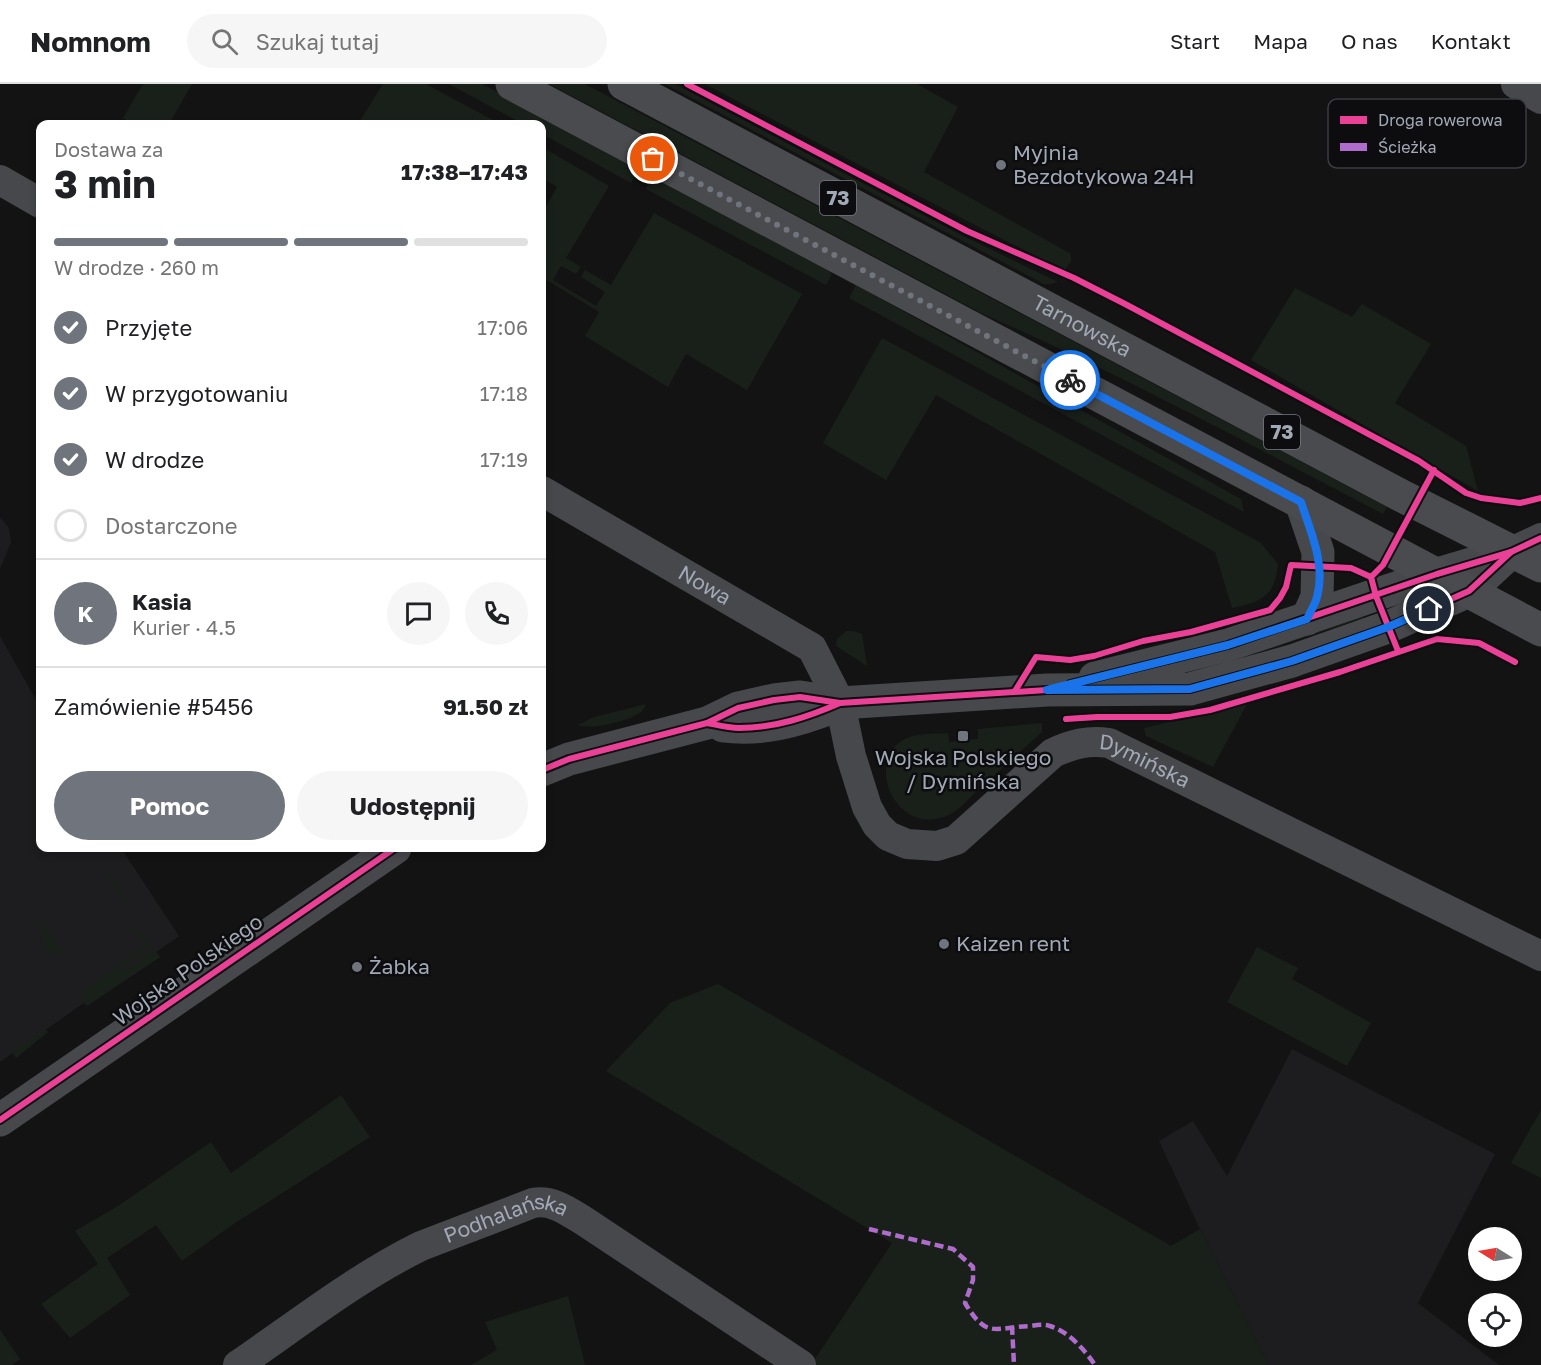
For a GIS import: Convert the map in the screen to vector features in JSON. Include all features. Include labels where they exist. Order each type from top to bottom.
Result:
[{"type":"main road","name":"73","points":[[512,84],[1541,630]]},
{"type":"main road","name":"Tarnowska","points":[[624,84],[1541,566]]},
{"type":"street","points":[[1516,84],[1541,99]]},
{"type":"street","points":[[0,180],[36,201]]},
{"type":"street","name":"Nowa","points":[[546,493],[803,641],[812,648],[840,704]]},
{"type":"street","points":[[1301,502],[1318,552],[1317,597],[1307,619]]},
{"type":"street","points":[[1047,690],[1228,645],[1437,574],[1511,552],[1541,538]]},
{"type":"street","points":[[546,768],[579,756],[706,723],[738,708],[774,700],[800,697],[840,704],[1047,690],[1190,689],[1292,661],[1388,627],[1470,591],[1511,552]]},
{"type":"street","name":"Dymińska","points":[[840,704],[851,756],[867,807],[877,825],[888,836],[907,844],[938,846],[956,840],[1053,753],[1086,741],[1109,743],[1541,956]]},
{"type":"street","name":"Wojska Polskiego","points":[[0,1119],[389,852]]},
{"type":"street","name":"Podhalańska","points":[[238,1365],[378,1269],[404,1254],[538,1202],[546,1202],[567,1210],[801,1365]]},
{"type":"shaded area","points":[[143,84],[192,84],[171,120],[127,120],[123,118]]},
{"type":"shaded area","points":[[383,84],[426,84],[493,120],[360,120]]},
{"type":"shaded area","points":[[449,84],[482,84],[639,168],[631,183],[546,136],[546,120],[516,120]]},
{"type":"shaded area","points":[[549,84],[585,84],[1387,507],[1383,514],[1134,385],[981,313]]},
{"type":"shaded area","points":[[665,84],[675,84],[963,236],[1058,282],[1044,284]]},
{"type":"shaded area","points":[[705,84],[917,84],[958,107],[924,172],[1071,254],[1071,261],[1065,271]]},
{"type":"shaded area","points":[[546,149],[609,186],[566,258],[581,267],[576,274],[561,266],[553,280],[596,306],[605,292],[581,277],[585,270],[611,285],[654,213],[802,294],[747,390],[686,354],[668,387],[585,336],[599,312],[546,279],[546,207],[557,187],[546,180]]},
{"type":"shaded area","points":[[653,176],[831,271],[826,285],[646,189]]},
{"type":"shaded area","points":[[856,285],[1241,499],[1244,512],[849,298]]},
{"type":"shaded area","points":[[1295,288],[1352,317],[1362,304],[1431,344],[1395,403],[1466,446],[1478,491],[1251,360]]},
{"type":"shaded area","points":[[882,338],[1261,543],[1278,564],[1274,584],[1270,591],[1259,600],[1232,608],[1215,552],[936,395],[886,480],[823,443]]},
{"type":"shaded area","points":[[0,517],[9,528],[11,542],[0,569]]},
{"type":"shaded area","points":[[1360,611],[1363,618],[1261,652],[1257,651]]},
{"type":"shaded area","points":[[846,631],[862,634],[867,666],[836,646],[837,639]]},
{"type":"shaded area","points":[[0,636],[36,700],[36,852],[124,852],[179,936],[0,1062]]},
{"type":"shaded area","points":[[646,704],[639,713],[631,718],[607,725],[578,725],[594,717]]},
{"type":"shaded area","points":[[1247,704],[1213,767],[1146,736],[1144,728]]},
{"type":"shaded area","points":[[1042,723],[1042,732],[962,806],[949,815],[926,819],[910,814],[898,804],[890,791],[886,776],[887,761],[894,748],[911,736],[948,733],[949,742],[978,739],[978,729]]},
{"type":"shaded area","points":[[110,874],[130,902],[129,907],[106,875]]},
{"type":"shaded area","points":[[41,922],[64,953],[52,952],[44,945],[40,934]]},
{"type":"shaded area","points":[[137,927],[152,947],[120,969],[122,973],[155,950],[160,957],[87,1006],[82,1001],[82,991],[146,944],[134,928]]},
{"type":"shaded area","points":[[1257,947],[1298,968],[1292,979],[1371,1023],[1347,1066],[1227,1002]]},
{"type":"shaded area","points":[[718,984],[1171,1246],[1200,1229],[1269,1365],[811,1365],[892,1243],[606,1071],[670,1003]]},
{"type":"shaded area","points":[[45,1028],[48,1032],[16,1058],[12,1052]]},
{"type":"shaded area","points":[[1292,1049],[1495,1154],[1418,1303],[1468,1341],[1468,1347],[1475,1347],[1499,1365],[1269,1365],[1200,1229],[1159,1141],[1193,1121],[1227,1176]]},
{"type":"shaded area","points":[[341,1095],[370,1137],[232,1225],[182,1261],[156,1225],[107,1258],[130,1295],[70,1338],[41,1304],[98,1264],[75,1231],[118,1206],[211,1142],[231,1173]]},
{"type":"shaded area","points":[[1541,1110],[1541,1178],[1511,1163]]},
{"type":"shaded area","points":[[568,1296],[585,1365],[471,1365],[497,1350],[485,1322]]},
{"type":"shaded area","points":[[0,1330],[20,1359],[12,1365],[0,1365]]},
{"type":"marked path","points":[[869,1229],[953,1249],[973,1267],[973,1280],[965,1303],[973,1315],[986,1327],[1000,1329],[1050,1326],[1064,1332],[1076,1342],[1095,1365]]},
{"type":"marked path","points":[[1012,1326],[1014,1365]]},
{"type":"cycle path","points":[[687,84],[967,231],[1074,278],[1127,305],[1419,461],[1466,493],[1481,498],[1520,503],[1541,498]]},
{"type":"cycle path","points":[[1398,651],[1376,596],[1371,577],[1383,565],[1434,470]]},
{"type":"cycle path","points":[[1070,684],[1228,645],[1437,574],[1511,552],[1541,538]]},
{"type":"cycle path","points":[[546,768],[569,759],[707,723],[738,708],[774,700],[800,697],[840,703],[1047,690],[1190,689],[1292,661],[1388,627],[1469,591],[1511,552]]},
{"type":"cycle path","points":[[1015,691],[1036,657],[1070,660],[1094,656],[1143,641],[1191,632],[1270,610],[1286,587],[1291,565],[1351,568],[1371,577]]},
{"type":"cycle path","points":[[1066,719],[1170,717],[1210,710],[1340,672],[1437,639],[1479,643],[1515,662]]},
{"type":"cycle path","points":[[707,723],[735,728],[765,726],[803,717],[840,703]]},
{"type":"cycle path","points":[[0,1120],[389,852]]},
{"type":"way so far","points":[[653,159],[1070,380]]},
{"type":"place","name":"Myjnia Bezdotykowa 24H","points":[[1001,165]]},
{"type":"place","name":"Wojska Polskiego / Dymińska","points":[[963,736]]},
{"type":"place","name":"Kaizen rent","points":[[944,944]]},
{"type":"place","name":"Żabka","points":[[357,967]]},
{"type":"route","points":[[1070,380],[1301,502],[1318,552],[1319,578],[1317,597],[1307,619],[1228,645],[1047,690],[1190,689],[1292,661],[1388,627],[1429,609]]}]
